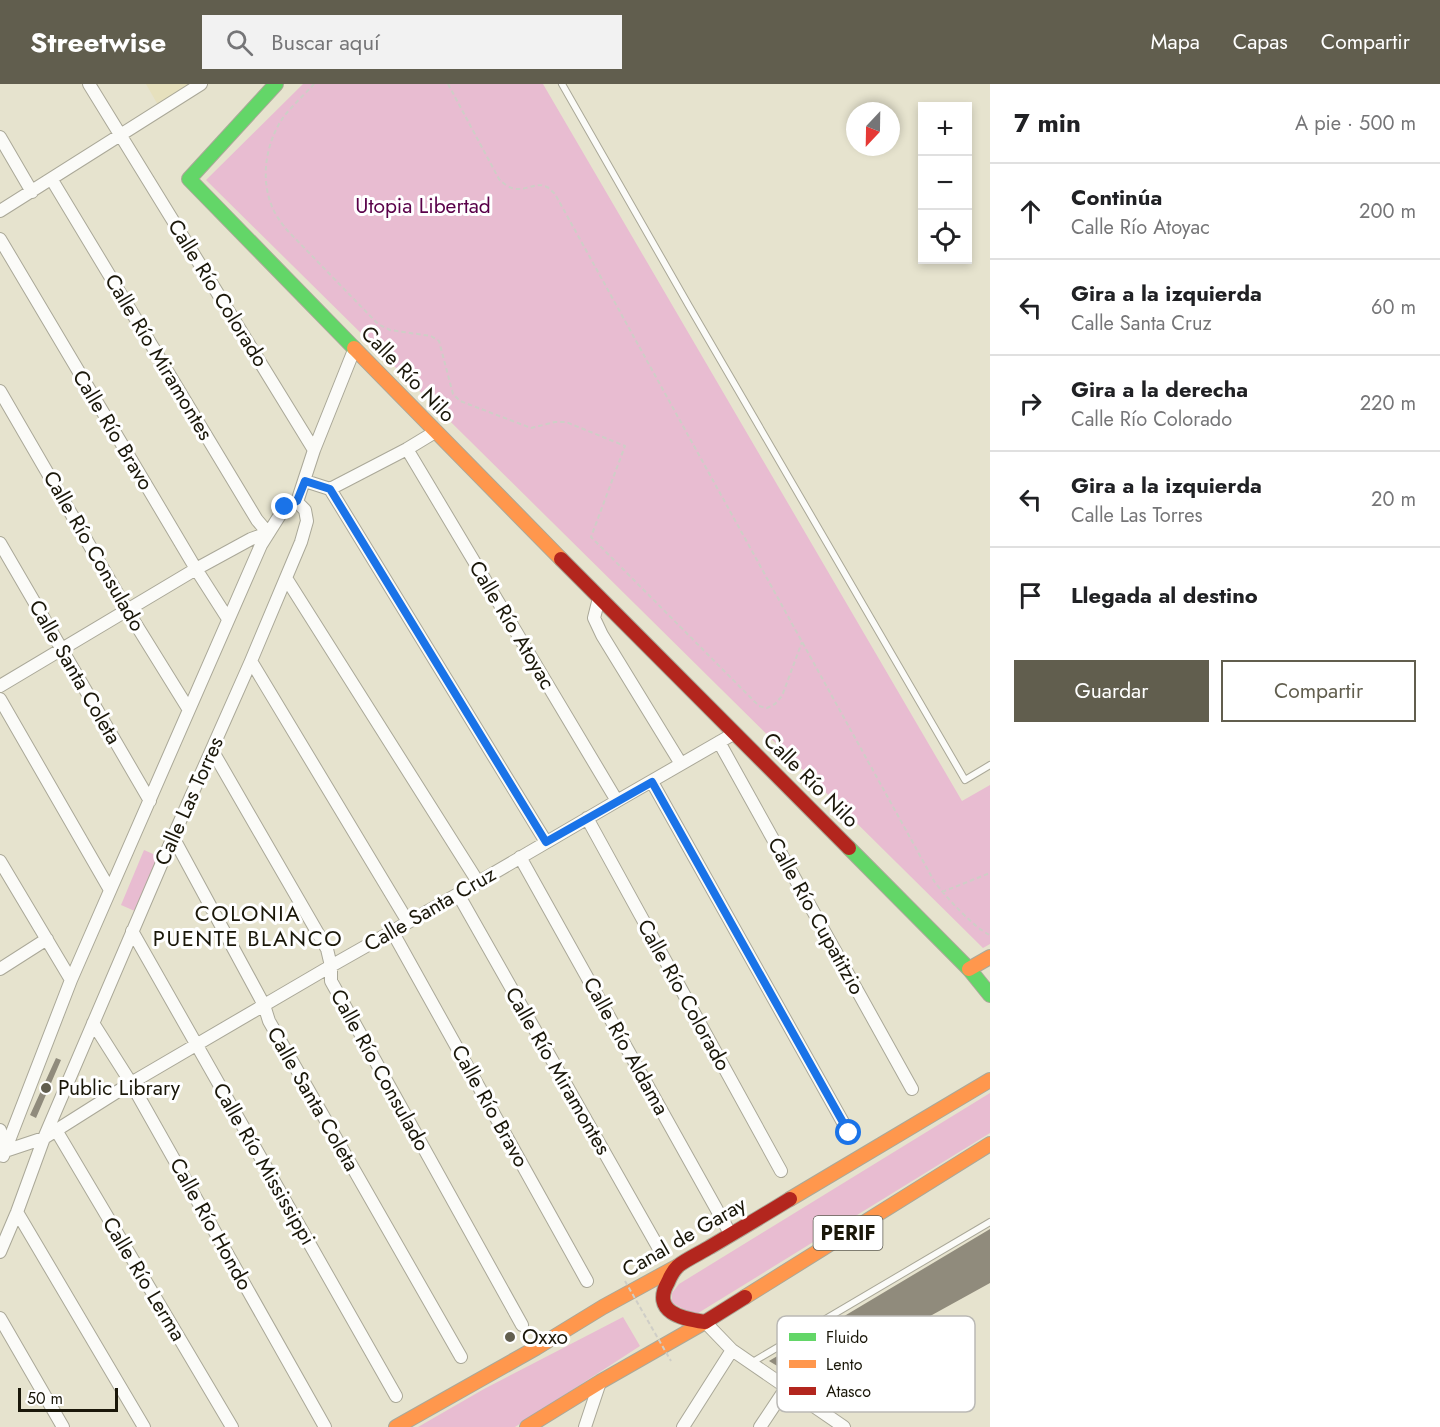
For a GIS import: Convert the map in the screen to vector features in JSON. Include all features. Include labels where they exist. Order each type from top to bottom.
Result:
[{"type":"main road","name":"Calle Río Nilo","points":[[274,85],[189,179],[354,350],[969,969],[990,995]]},
{"type":"main road","points":[[969,969],[990,957]]},
{"type":"main road","name":"Canal de Garay","points":[[396,1427],[678,1266],[990,1080]]},
{"type":"main road","name":"PERIF","points":[[527,1427],[705,1322],[990,1144]]},
{"type":"main road","points":[[678,1266],[663,1293],[665,1306],[674,1315],[686,1320],[705,1322]]},
{"type":"street","name":"Calle Río Colorado","points":[[89,84],[314,450]]},
{"type":"street","points":[[0,211],[201,84]]},
{"type":"street","points":[[0,137],[32,192]]},
{"type":"street","name":"Calle Río Miramontes","points":[[52,180],[257,520],[268,533]]},
{"type":"street","name":"Calle Río Bravo","points":[[0,239],[228,619]]},
{"type":"street","points":[[297,501],[314,450],[354,350]]},
{"type":"street","name":"Calle Río Consulado","points":[[0,391],[127,610],[189,710]]},
{"type":"street","points":[[330,489],[435,432]]},
{"type":"street","name":"Calle Río Atoyac","points":[[407,449],[617,801]]},
{"type":"street","points":[[305,481],[330,489],[546,842]]},
{"type":"street","name":"Calle Las Torres","points":[[0,1252],[44,1138],[301,542],[307,520],[305,510],[297,501],[285,507],[268,533],[228,619],[72,980],[2,1156]]},
{"type":"street","points":[[0,686],[196,569],[251,539],[268,533]]},
{"type":"street","name":"Calle Santa Coleta","points":[[0,543],[150,801]]},
{"type":"street","points":[[286,578],[478,882]]},
{"type":"street","points":[[599,598],[594,618],[602,635],[681,764]]},
{"type":"street","points":[[251,661],[408,922]]},
{"type":"street","points":[[0,699],[110,890]]},
{"type":"street","name":"Calle Santa Cruz","points":[[2,1156],[44,1138],[131,1083],[264,1005],[735,733]]},
{"type":"street","name":"Calle Río Cupatitzio","points":[[719,742],[912,1089]]},
{"type":"street","name":"Calle Río Consulado","points":[[212,750],[327,949],[331,966],[331,981],[522,1325]]},
{"type":"street","points":[[652,782],[849,1133]]},
{"type":"street","name":"Calle Río Colorado","points":[[587,818],[781,1172]]},
{"type":"street","name":"Calle Santa Coleta","points":[[172,837],[264,1005],[268,1021],[461,1357]]},
{"type":"street","name":"Calle Río Aldama","points":[[520,857],[731,1235]]},
{"type":"street","points":[[0,861],[4,875],[72,980]]},
{"type":"street","name":"Calle Río Miramontes","points":[[458,894],[658,1247]]},
{"type":"street","name":"Calle Río Mississippi","points":[[132,931],[396,1396]]},
{"type":"street","name":"Calle Río Bravo","points":[[393,931],[587,1281]]},
{"type":"street","points":[[0,969],[47,939]]},
{"type":"street","name":"Calle Río Hondo","points":[[93,1023],[131,1083],[325,1427]]},
{"type":"street","points":[[0,1130],[2,1156]]},
{"type":"street","name":"Calle Río Lerma","points":[[56,1130],[232,1427]]},
{"type":"street","points":[[17,1212],[144,1427]]},
{"type":"street","points":[[0,1318],[63,1427]]},
{"type":"street","points":[[705,1322],[732,1350],[777,1382]]},
{"type":"street","points":[[683,1427],[732,1350]]},
{"type":"street","points":[[586,1425],[600,1382]]},
{"type":"street","points":[[760,1427],[777,1402]]},
{"type":"street","points":[[820,1412],[840,1426]]},
{"type":"lane","points":[[562,84],[965,780],[990,765]]},
{"type":"lane","points":[[831,1316],[990,1222]]},
{"type":"lane","points":[[751,1363],[777,1348]]},
{"type":"path","points":[[314,84],[286,113],[278,125],[268,153],[266,185],[271,204],[285,228],[378,324],[390,330],[431,336],[439,341],[453,394],[460,400],[531,429],[555,422],[566,422],[625,446],[591,537],[759,706],[767,708],[776,704],[782,696],[802,642]]},
{"type":"path","points":[[448,84],[499,179],[514,190],[542,185],[555,194],[934,881],[942,892],[980,929],[990,935]]},
{"type":"path","points":[[942,892],[990,873]]},
{"type":"path","points":[[626,1281],[671,1362]]},
{"type":"shaded area","points":[[146,84],[190,84],[158,105]]},
{"type":"green space","name":"Utopia Libertad","points":[[303,84],[543,84],[962,801],[990,785],[990,944],[983,948],[206,180]]},
{"type":"green space","points":[[144,850],[160,857],[137,912],[121,905]]},
{"type":"green space","points":[[990,1093],[990,1133],[695,1315],[672,1303],[672,1293],[679,1284]]},
{"type":"green space","points":[[623,1317],[640,1346],[515,1427],[418,1427],[484,1389]]},
{"type":"building","name":"Public Library","points":[[56,1058],[61,1060],[36,1118],[30,1115]]},
{"type":"building","points":[[990,1229],[990,1283],[930,1316],[844,1316]]},
{"type":"building","points":[[777,1356],[777,1366],[769,1361]]},
{"type":"traffic: fast","points":[[276,84],[189,179],[354,348]]},
{"type":"traffic: fast","points":[[849,848],[969,969],[990,995]]},
{"type":"traffic: slow","points":[[354,348],[561,559]]},
{"type":"traffic: slow","points":[[969,969],[990,957]]},
{"type":"traffic: slow","points":[[790,1199],[990,1080]]},
{"type":"traffic: slow","points":[[745,1297],[990,1144]]},
{"type":"traffic: slow","points":[[396,1427],[678,1266]]},
{"type":"traffic: slow","points":[[527,1427],[705,1322]]},
{"type":"traffic: jam","points":[[561,559],[849,848]]},
{"type":"traffic: jam","points":[[745,1297],[705,1322],[679,1316],[666,1307],[663,1300],[668,1282],[678,1266],[790,1199]]},
{"type":"place","name":"Public Library","points":[[46,1088]]},
{"type":"place","name":"Oxxo","points":[[510,1337]]},
{"type":"district","name":"COLONIA PUENTE BLANCO","points":[[248,926]]},
{"type":"route","points":[[285,507],[297,501],[305,481],[330,489],[546,842],[652,782],[849,1133]]}]
